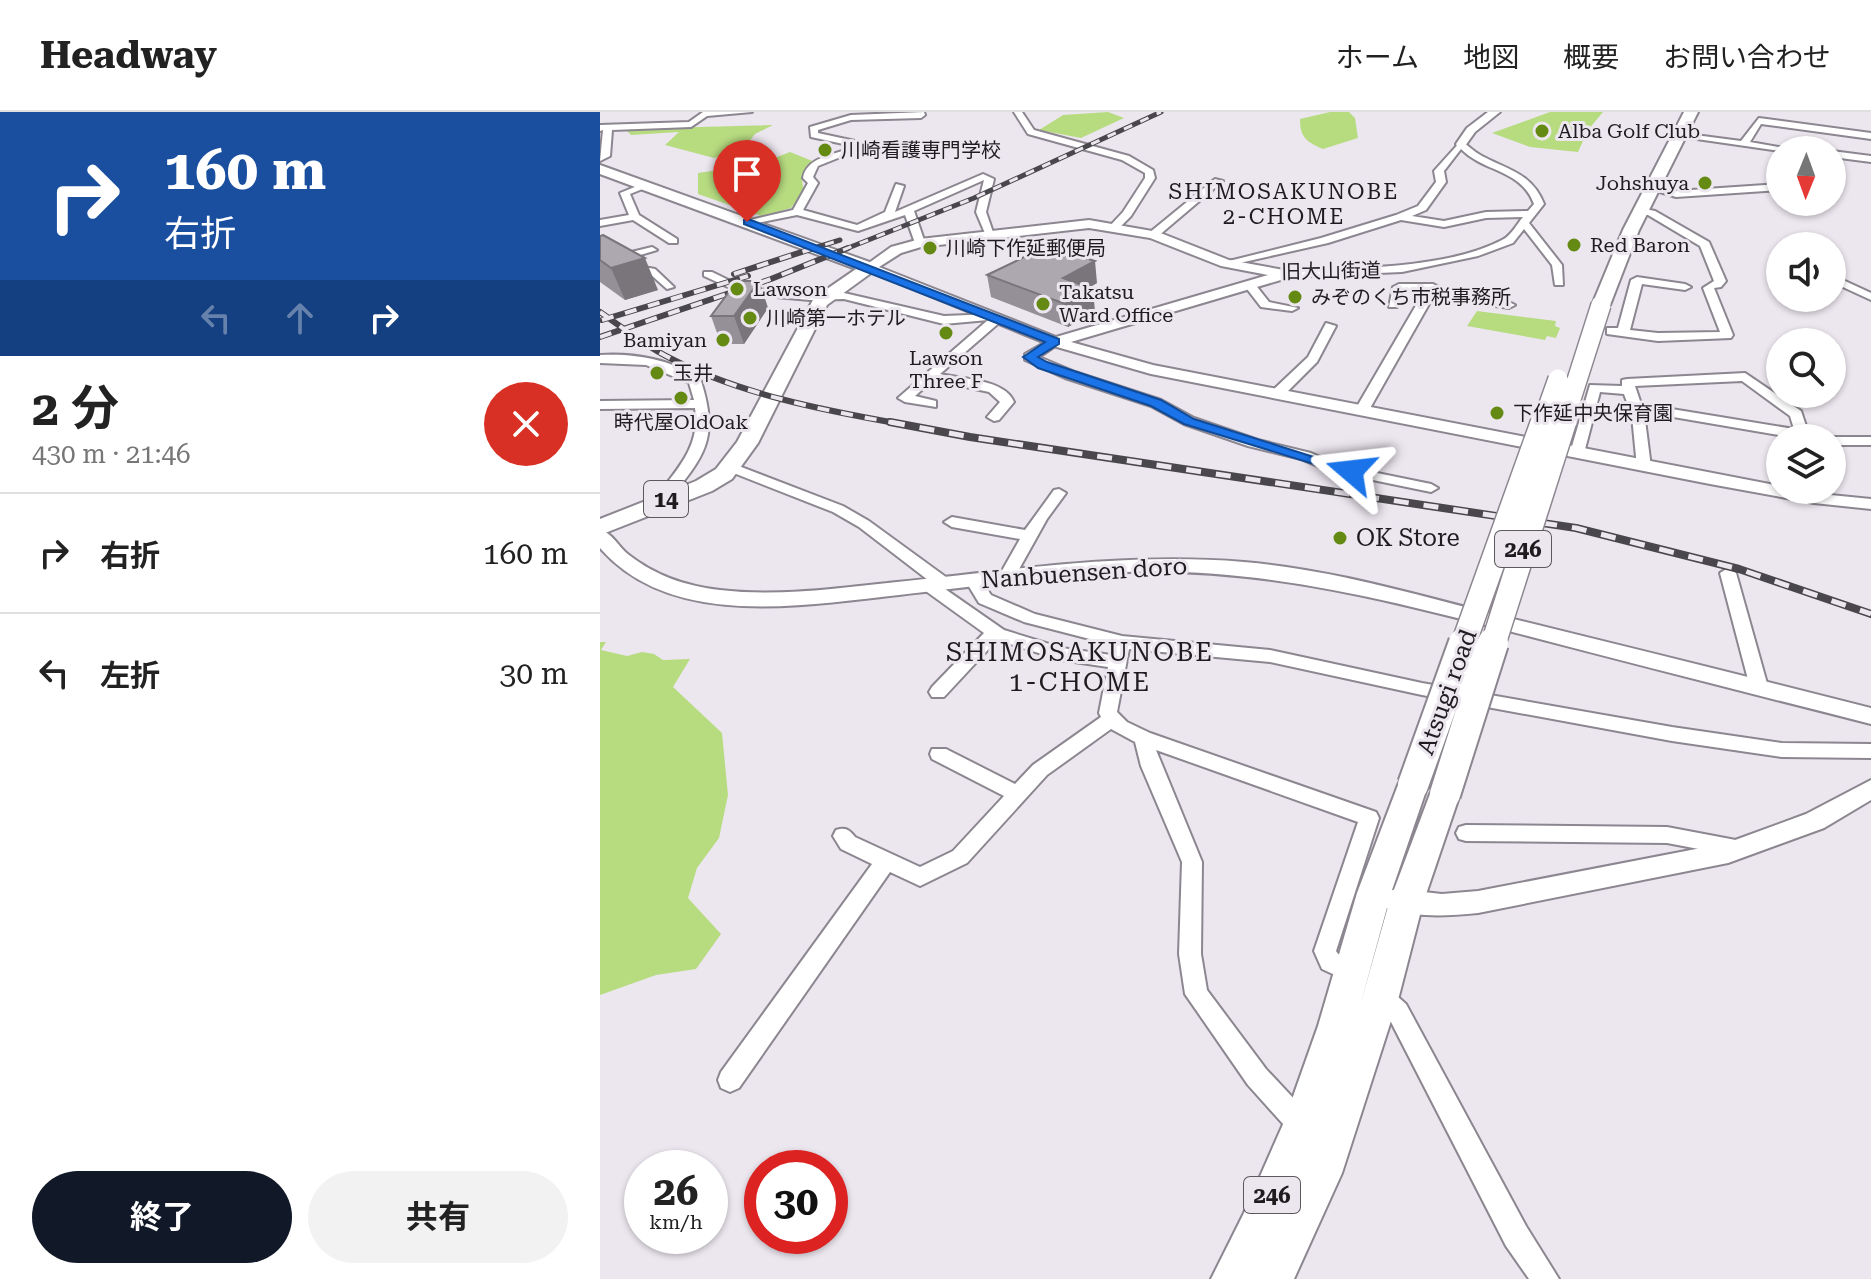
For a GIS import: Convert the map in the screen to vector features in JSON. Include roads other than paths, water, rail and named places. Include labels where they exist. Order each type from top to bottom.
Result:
[{"type":"main road","name":"Atsugi road","points":[[1390,898],[1445,794],[1616,227],[1678,112]]},
{"type":"main road","name":"Atsugi road","points":[[1272,1279],[1322,1173],[1366,984],[1390,898],[1413,785],[1593,304],[1691,112]]},
{"type":"main road","points":[[600,169],[869,268]]},
{"type":"main road","name":"14","points":[[600,528],[660,501],[704,486],[731,467],[825,297],[869,268]]},
{"type":"main road","name":"Atsugi road","points":[[1232,1279],[1258,1230],[1302,1126],[1336,1026],[1366,984]]},
{"type":"street","points":[[600,158],[605,156],[606,126],[683,125],[691,124],[705,114],[748,112]]},
{"type":"street","points":[[797,212],[811,190],[813,183],[808,178],[809,170],[815,164],[853,150],[852,143],[820,137],[811,132],[813,129],[830,121],[921,115],[920,112]]},
{"type":"street","points":[[1018,112],[1031,132],[1092,151],[1124,156],[1150,172],[1150,178],[1127,214],[1113,228]]},
{"type":"street","points":[[1226,263],[1324,241],[1422,208],[1441,182],[1439,171],[1471,130],[1495,112]]},
{"type":"street","points":[[1744,144],[1759,121],[1871,136]]},
{"type":"street","points":[[1680,136],[1766,147]]},
{"type":"street","points":[[1400,217],[1444,224],[1486,215],[1533,214],[1539,204],[1537,196],[1524,179],[1468,152],[1461,144]]},
{"type":"street","points":[[1846,156],[1871,159]]},
{"type":"street","points":[[747,222],[797,212],[858,228],[986,178],[981,212],[991,236]]},
{"type":"street","points":[[1153,235],[1218,181]]},
{"type":"street","points":[[645,186],[625,193],[635,217],[673,241]]},
{"type":"street","points":[[844,223],[889,214],[899,186]]},
{"type":"street","points":[[1652,188],[1676,194],[1766,188]]},
{"type":"street","points":[[909,210],[920,243]]},
{"type":"street","points":[[1640,211],[1651,213],[1705,244],[1720,281],[1714,287],[1727,335],[1658,337],[1617,332],[1637,280],[1685,287]]},
{"type":"street","name":"旧大山街道","points":[[869,268],[896,250],[920,243],[1073,225],[1153,235],[1226,263],[1284,274],[1402,269],[1492,248],[1509,241],[1533,214]]},
{"type":"street","points":[[600,223],[635,217]]},
{"type":"street","points":[[1525,224],[1557,265],[1559,283]]},
{"type":"street","points":[[600,248],[621,259],[652,250]]},
{"type":"street","points":[[615,259],[652,271],[670,287]]},
{"type":"street","points":[[869,268],[1055,342],[1151,369],[1644,467],[1814,498],[1871,504]]},
{"type":"street","points":[[708,274],[743,291],[844,296],[944,320],[993,317]]},
{"type":"street","points":[[1284,274],[1055,342],[1029,357],[1043,365],[1156,403],[1189,421],[1253,443],[1306,456],[1334,468],[1431,488]]},
{"type":"street","points":[[1250,285],[1265,305],[1292,308]]},
{"type":"street","points":[[1846,285],[1871,297]]},
{"type":"street","points":[[1362,410],[1433,287],[1399,287],[1393,305]]},
{"type":"street","points":[[1430,293],[1509,305]]},
{"type":"street","points":[[931,404],[905,398],[993,317]]},
{"type":"street","points":[[1277,394],[1313,359],[1330,326]]},
{"type":"street","points":[[600,359],[624,356],[652,360],[695,381],[703,404],[705,429],[701,444],[684,472],[660,501]]},
{"type":"street","points":[[930,376],[993,389],[1005,396],[1007,402],[994,417]]},
{"type":"street","points":[[1644,467],[1636,407],[1627,383],[1745,377],[1796,414],[1799,424]]},
{"type":"street","points":[[1577,453],[1595,388],[1629,390]]},
{"type":"street","points":[[600,405],[703,404]]},
{"type":"street","points":[[1636,407],[1766,428]]},
{"type":"street","points":[[1846,442],[1871,441]]},
{"type":"street","points":[[731,467],[838,509],[864,524],[995,632],[1061,654],[1117,662]]},
{"type":"street","points":[[1007,576],[1059,493]]},
{"type":"street","points":[[952,522],[1030,536]]},
{"type":"street","name":"Nanbuensen doro","points":[[600,536],[619,558],[640,572],[666,584],[714,596],[786,599],[1007,576],[1154,565],[1289,574],[1392,595],[1871,716]]},
{"type":"street","points":[[1728,573],[1759,687]]},
{"type":"street","points":[[973,580],[985,599],[1030,618],[1122,642],[1270,656],[1422,689],[1672,734],[1782,750],[1871,751]]},
{"type":"street","points":[[938,692],[995,632]]},
{"type":"street","points":[[1122,642],[1108,713],[1120,727],[1143,738],[1369,818],[1325,951],[1330,962],[1366,984],[1398,1012],[1516,1236],[1545,1279]]},
{"type":"street","points":[[843,836],[848,843],[920,877],[960,857],[1040,770],[1113,718]]},
{"type":"street","points":[[1143,738],[1151,766],[1192,862],[1190,954],[1196,994],[1257,1077],[1302,1126]]},
{"type":"street","points":[[939,754],[1016,793]]},
{"type":"street","points":[[1390,898],[1442,905],[1520,896],[1741,849],[1815,821],[1871,789]]},
{"type":"street","points":[[1466,833],[1667,835],[1741,849]]},
{"type":"street","points":[[730,1080],[886,861]]},
{"type":"railway","points":[[845,249],[974,198],[1161,112]]},
{"type":"railway","points":[[808,250],[840,240]]},
{"type":"railway","points":[[734,274],[814,248]]},
{"type":"railway","points":[[624,329],[771,279],[845,249]]},
{"type":"railway","points":[[609,318],[748,276]]},
{"type":"railway","points":[[600,312],[609,318]]},
{"type":"railway","points":[[602,320],[609,318]]},
{"type":"railway","points":[[609,318],[624,329]]},
{"type":"railway","points":[[600,337],[624,329]]},
{"type":"railway","points":[[624,329],[657,351],[751,391],[901,424]]},
{"type":"railway","points":[[890,422],[970,437],[1576,528],[1739,569],[1871,614]]},
{"type":"place","name":"Alba Golf Club","points":[[1542,131]]},
{"type":"place","name":"川崎看護専門学校","points":[[825,150]]},
{"type":"place","name":"Johshuya","points":[[1705,183]]},
{"type":"place","name":"Red Baron","points":[[1574,245]]},
{"type":"place","name":"川崎下作延郵便局","points":[[930,248]]},
{"type":"place","name":"Lawson","points":[[737,289]]},
{"type":"place","name":"みぞのくち市税事務所","points":[[1295,297]]},
{"type":"place","name":"Takatsu Ward Office","points":[[1043,304]]},
{"type":"place","name":"川崎第一ホテル","points":[[750,318]]},
{"type":"place","name":"Lawson Three F","points":[[946,333]]},
{"type":"place","name":"Bamiyan","points":[[723,340]]},
{"type":"place","name":"玉井","points":[[657,373]]},
{"type":"place","name":"時代屋OldOak","points":[[681,398]]},
{"type":"place","name":"下作延中央保育園","points":[[1497,413]]},
{"type":"place","name":"OK Store","points":[[1340,538]]},
{"type":"district","name":"SHIMOSAKUNOBE 2-CHOME","points":[[1284,204]]},
{"type":"district","name":"SHIMOSAKUNOBE 1-CHOME","points":[[1080,667]]}]
